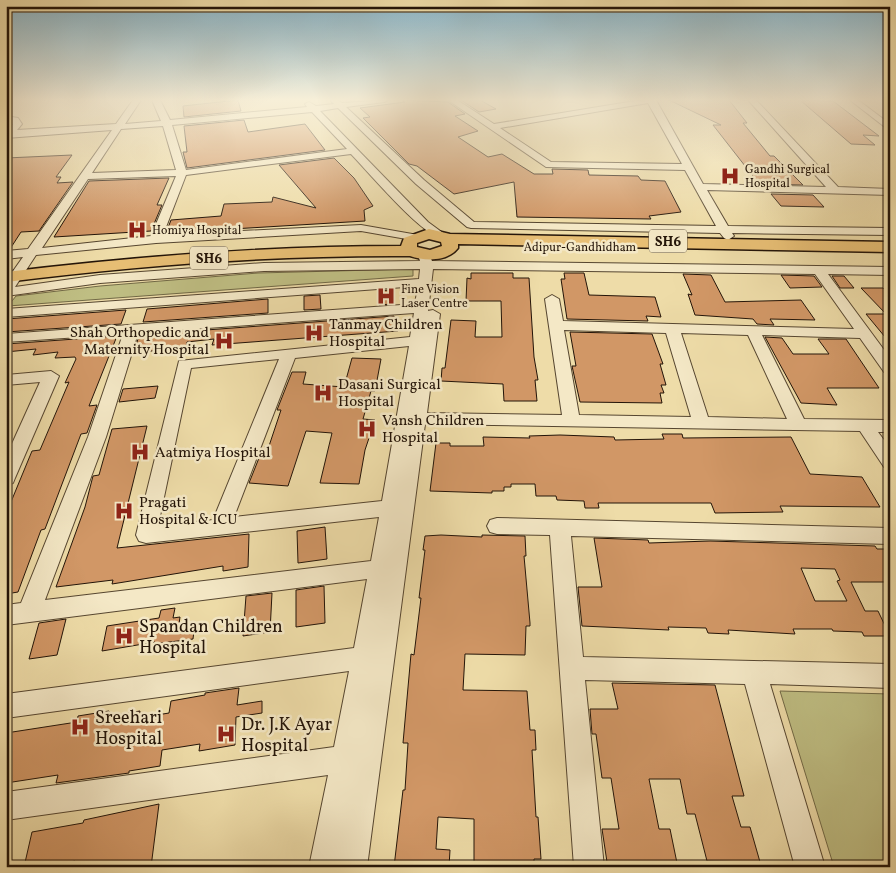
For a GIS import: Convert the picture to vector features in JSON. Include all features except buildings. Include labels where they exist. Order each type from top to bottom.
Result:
[{"type":"main road","name":"SH6","points":[[13,273],[231,256],[365,250],[429,251],[732,242],[890,247]]},
{"type":"main road","name":"Adipur-Gandhidham","points":[[429,251],[668,247],[890,253]]},
{"type":"street","points":[[109,141],[33,252],[13,273],[6,291],[100,279],[429,251],[890,271]]},
{"type":"street","points":[[156,239],[182,173],[172,141]]},
{"type":"street","points":[[324,867],[364,658],[390,508],[412,418],[417,341],[429,251],[415,225],[338,141]]},
{"type":"street","points":[[342,141],[424,224],[429,251],[412,418],[352,867]]},
{"type":"street","points":[[377,141],[420,182],[470,225],[890,232]]},
{"type":"street","points":[[513,141],[549,165],[688,167]]},
{"type":"street","points":[[673,141],[732,242]]},
{"type":"street","points":[[789,141],[835,191]]},
{"type":"street","points":[[85,176],[182,173],[348,152]]},
{"type":"street","points":[[700,187],[890,192]]},
{"type":"street","points":[[6,255],[156,239],[361,228],[429,251]]},
{"type":"street","points":[[6,313],[429,251]]},
{"type":"street","points":[[818,269],[890,369]]},
{"type":"street","points":[[552,299],[570,420]]},
{"type":"street","points":[[6,338],[422,308]]},
{"type":"street","points":[[556,326],[865,334]]},
{"type":"street","points":[[29,612],[97,437],[132,329]]},
{"type":"street","points":[[672,329],[701,422]]},
{"type":"street","points":[[753,331],[798,424]]},
{"type":"street","points":[[390,508],[146,534],[184,364],[417,341]]},
{"type":"street","points":[[220,527],[289,354]]},
{"type":"street","points":[[6,380],[51,376],[6,478]]},
{"type":"street","points":[[412,418],[890,426]]},
{"type":"street","points":[[865,425],[890,462]]},
{"type":"street","points":[[497,526],[890,536]]},
{"type":"street","points":[[560,528],[589,867]]},
{"type":"street","points":[[6,615],[380,568]]},
{"type":"street","points":[[6,706],[364,658]]},
{"type":"street","points":[[572,668],[890,676]]},
{"type":"street","points":[[754,672],[810,867]]},
{"type":"street","points":[[6,806],[344,759]]},
{"type":"shaded area","points":[[413,269],[413,276],[8,306],[16,296],[100,286],[258,273]]},
{"type":"shaded area","points":[[780,691],[890,694],[890,867],[834,867]]},
{"type":"place","name":"Gandhi Surgical Hospital","points":[[730,176]]},
{"type":"place","name":"Homiya Hospital","points":[[137,230]]},
{"type":"place","name":"Fine Vision Laser Centre","points":[[386,296]]},
{"type":"place","name":"Tanmay Children Hospital","points":[[314,333]]},
{"type":"place","name":"Shah Orthopedic and Maternity Hospital","points":[[224,341]]},
{"type":"place","name":"Dasani Surgical Hospital","points":[[323,393]]},
{"type":"place","name":"Vansh Children Hospital","points":[[367,429]]},
{"type":"place","name":"Aatmiya Hospital","points":[[140,452]]},
{"type":"place","name":"Pragati Hospital & ICU","points":[[124,511]]},
{"type":"place","name":"Spandan Children Hospital","points":[[124,636]]},
{"type":"place","name":"Sreehari Hospital","points":[[80,727]]},
{"type":"place","name":"Dr. J.K Ayar Hospital","points":[[226,734]]}]
